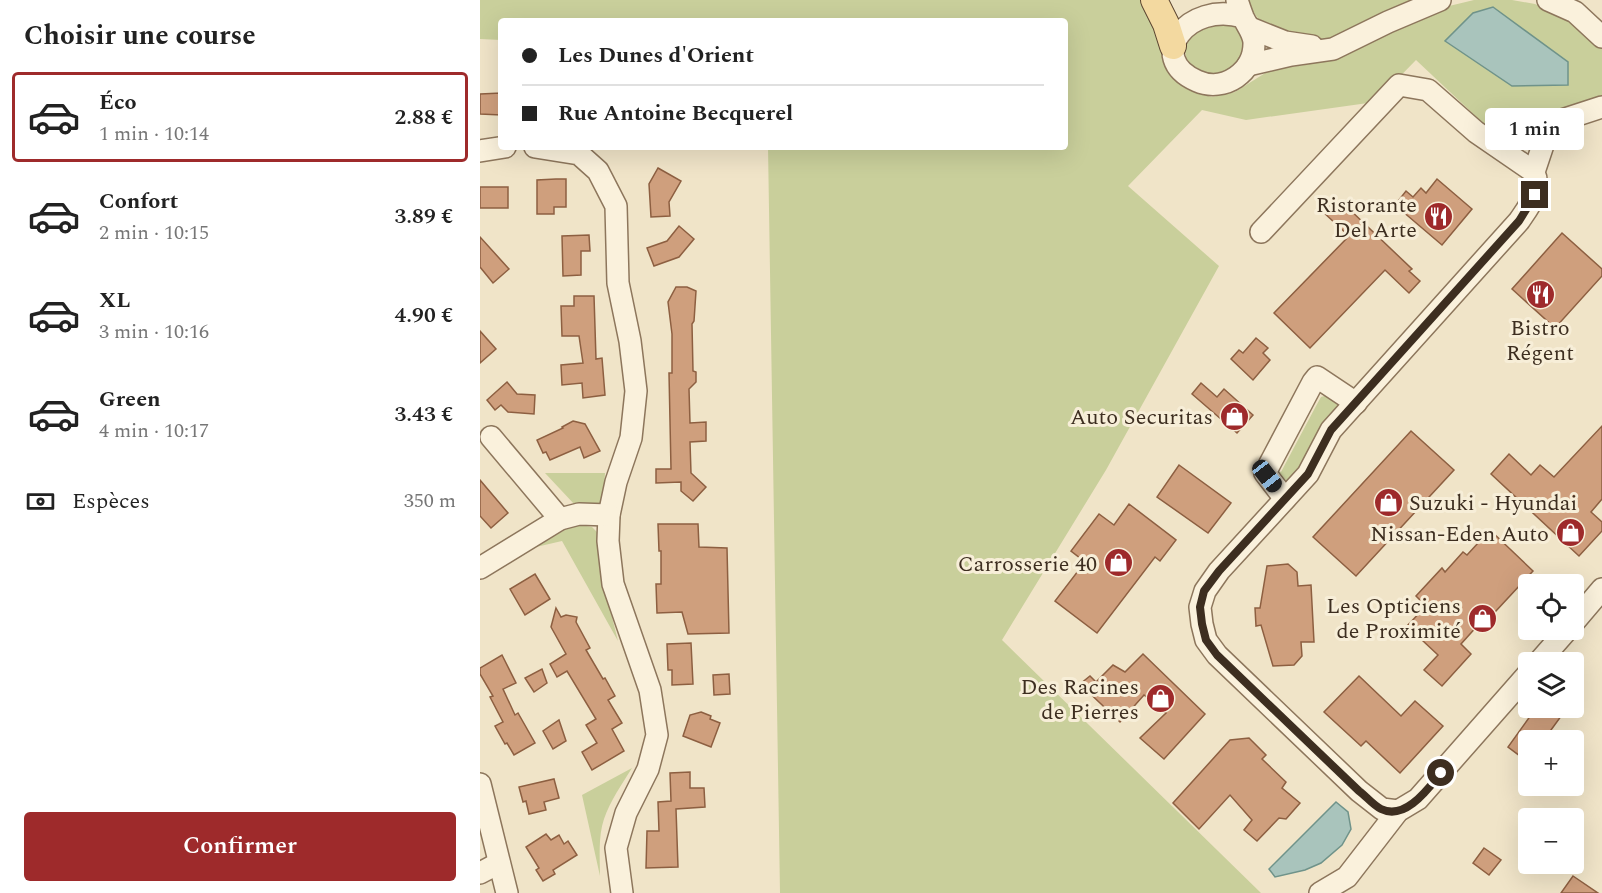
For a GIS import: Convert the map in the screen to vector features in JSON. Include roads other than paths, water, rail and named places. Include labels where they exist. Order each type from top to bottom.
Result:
[{"type":"main road","points":[[1154,0],[1166,24],[1173,46]]},
{"type":"street","points":[[1248,65],[1291,55],[1333,49],[1440,0]]},
{"type":"street","points":[[1548,0],[1575,12],[1602,37]]},
{"type":"street","points":[[1244,15],[1254,40],[1253,53],[1248,65],[1240,75],[1229,82],[1217,85],[1204,84],[1192,79],[1182,70],[1173,46],[1174,35],[1191,8],[1196,9],[1208,5],[1220,5],[1233,9],[1244,15],[1285,42],[1333,49]]},
{"type":"street","points":[[1261,232],[1399,85],[1428,90],[1476,132],[1534,172],[1538,181],[1535,195],[1519,221],[1331,430],[1308,474],[1219,571],[1204,591],[1200,607],[1206,640],[1217,655],[1359,791],[1382,809],[1398,811]]},
{"type":"street","points":[[1534,172],[1548,130],[1559,121],[1602,107]]},
{"type":"street","points":[[480,151],[498,148]]},
{"type":"street","points":[[554,150],[579,154],[598,171],[616,206],[618,283],[630,341],[636,392],[631,438],[616,482],[609,515],[608,541],[613,584],[650,690],[657,735],[648,769],[626,813],[616,848],[622,893]]},
{"type":"street","points":[[1285,499],[1265,473],[1312,382],[1317,377],[1356,403]]},
{"type":"street","points":[[490,437],[560,519]]},
{"type":"street","points":[[480,568],[560,519],[579,514],[609,515]]},
{"type":"street","points":[[1584,610],[1602,589]]},
{"type":"street","points":[[1548,652],[1558,640]]},
{"type":"street","points":[[1320,893],[1347,877],[1398,811],[1418,799],[1518,685]]},
{"type":"street","points":[[480,784],[507,893]]},
{"type":"street","points":[[480,873],[499,863]]},
{"type":"water","points":[[1493,7],[1568,62],[1568,85],[1512,86],[1445,41],[1473,13]]},
{"type":"water","points":[[1336,802],[1348,812],[1351,829],[1342,845],[1321,863],[1305,870],[1275,877],[1269,869]]},
{"type":"place","name":"Ristorante Del Arte","points":[[1438,217]]},
{"type":"place","name":"Bistro Régent","points":[[1540,295]]},
{"type":"place","name":"Auto Securitas","points":[[1234,416]]},
{"type":"place","name":"Suzuki - Hyundai","points":[[1388,502]]},
{"type":"place","name":"Nissan-Eden Auto","points":[[1570,533]]},
{"type":"place","name":"Carrosserie 40","points":[[1118,563]]},
{"type":"place","name":"Les Opticiens de Proximité","points":[[1482,618]]},
{"type":"place","name":"Des Racines de Pierres","points":[[1160,699]]}]
